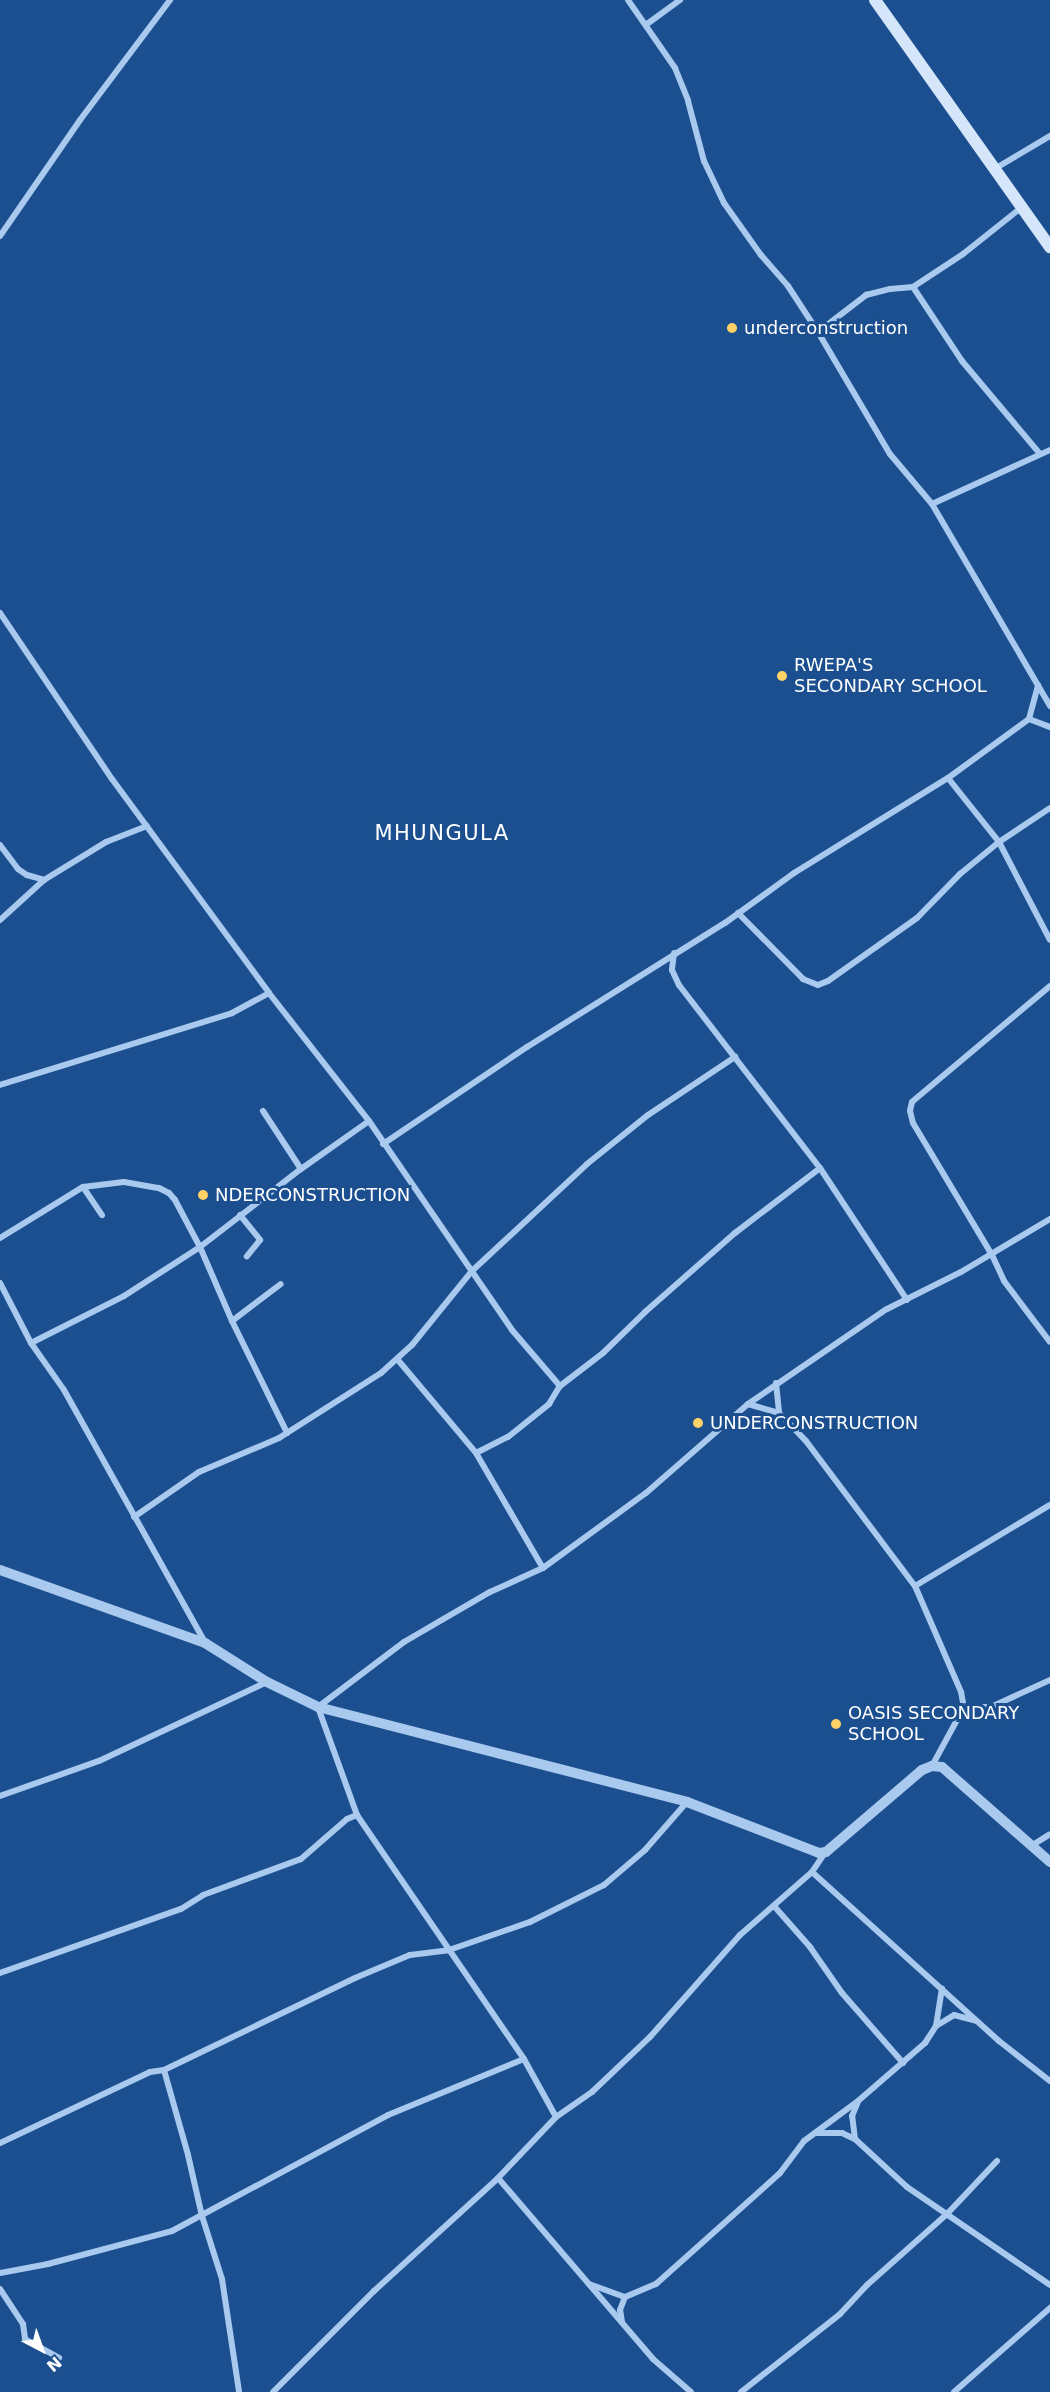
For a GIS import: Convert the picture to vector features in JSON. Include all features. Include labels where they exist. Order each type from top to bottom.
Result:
[{"type":"main road","points":[[875,0],[1050,247]]},
{"type":"street","points":[[0,236],[80,120],[170,0]]},
{"type":"street","points":[[628,0],[647,24],[675,68],[688,101],[704,161],[724,203],[761,255],[788,286],[890,454],[932,504],[1050,706]]},
{"type":"street","points":[[647,24],[680,0]]},
{"type":"street","points":[[996,168],[1050,136]]},
{"type":"street","points":[[818,332],[866,296],[890,289],[913,287],[963,254],[1022,207]]},
{"type":"street","points":[[913,287],[962,361],[1040,454]]},
{"type":"street","points":[[932,504],[1050,450]]},
{"type":"street","points":[[0,612],[112,779],[269,993],[369,1121],[512,1330],[560,1386]]},
{"type":"street","points":[[383,1144],[517,1053],[738,913],[794,873],[948,778],[1029,719],[1038,685]]},
{"type":"street","points":[[1029,719],[1050,727]]},
{"type":"street","points":[[948,778],[999,842],[1050,940]]},
{"type":"street","points":[[738,913],[803,979],[818,985],[828,981],[917,918],[960,874],[999,842],[1050,808]]},
{"type":"street","points":[[0,920],[44,880],[106,842],[147,826]]},
{"type":"street","points":[[0,845],[18,869],[27,875],[44,880]]},
{"type":"street","points":[[674,953],[672,970],[679,985],[820,1168],[907,1300]]},
{"type":"street","points":[[1050,986],[912,1102],[910,1111],[913,1123],[1010,1289],[1050,1342]]},
{"type":"street","points":[[0,1085],[232,1013],[269,993]]},
{"type":"street","points":[[134,1516],[200,1472],[287,1433],[398,1360],[472,1271],[587,1164],[648,1115],[735,1057]]},
{"type":"street","points":[[263,1111],[301,1169]]},
{"type":"street","points":[[31,1343],[124,1296],[200,1247],[301,1169],[369,1121]]},
{"type":"street","points":[[476,1452],[513,1433],[549,1404],[560,1386],[603,1353],[645,1312],[735,1233],[820,1168]]},
{"type":"street","points":[[0,1238],[83,1187],[124,1182],[159,1188],[169,1193],[176,1200],[200,1247],[232,1321],[287,1433]]},
{"type":"street","points":[[83,1187],[102,1215]]},
{"type":"street","points":[[240,1215],[260,1240],[247,1256]]},
{"type":"street","points":[[318,1707],[404,1642],[490,1592],[543,1568],[646,1493],[748,1404],[887,1309],[992,1255],[1050,1220]]},
{"type":"street","points":[[0,1283],[31,1343],[63,1390],[205,1643]]},
{"type":"street","points":[[232,1321],[280,1284]]},
{"type":"street","points":[[398,1360],[476,1452],[543,1568]]},
{"type":"street","points":[[776,1383],[780,1413]]},
{"type":"street","points":[[273,2392],[374,2291],[498,2178],[556,2116],[592,2092],[650,2037],[740,1935],[812,1872],[826,1852],[912,1777],[932,1766],[964,1707],[962,1692],[915,1586],[806,1441],[780,1413],[748,1404]]},
{"type":"street","points":[[915,1586],[1050,1504]]},
{"type":"street","points":[[0,1570],[205,1643],[267,1682],[318,1707],[687,1802],[814,1852],[826,1852]]},
{"type":"street","points":[[964,1707],[991,1707],[1050,1680]]},
{"type":"street","points":[[0,1796],[99,1761],[267,1682]]},
{"type":"street","points":[[318,1707],[357,1815],[524,2059],[556,2116]]},
{"type":"street","points":[[932,1766],[942,1767],[950,1772],[1050,1862]]},
{"type":"street","points":[[0,2143],[150,2072],[164,2070],[355,1978],[410,1956],[449,1950],[530,1922],[604,1885],[645,1850],[687,1802]]},
{"type":"street","points":[[0,1972],[181,1909],[203,1895],[301,1859],[347,1819],[357,1815]]},
{"type":"street","points":[[1031,1846],[1050,1834]]},
{"type":"street","points":[[812,1872],[979,2022],[1050,2081]]},
{"type":"street","points":[[774,1906],[810,1947],[870,2028],[903,2063]]},
{"type":"street","points":[[589,2284],[625,2297],[656,2283],[780,2173],[804,2141],[858,2101],[925,2043],[936,2026],[942,1988]]},
{"type":"street","points":[[936,2026],[954,2015],[979,2022]]},
{"type":"street","points":[[0,2273],[48,2264],[172,2231],[388,2115],[524,2059]]},
{"type":"street","points":[[164,2070],[188,2155],[202,2216],[222,2278],[239,2392]]},
{"type":"street","points":[[855,2139],[852,2116],[858,2101]]},
{"type":"street","points":[[814,2133],[842,2133],[855,2139],[907,2187],[1050,2285]]},
{"type":"street","points":[[741,2392],[840,2314],[867,2285],[947,2214],[998,2161]]},
{"type":"street","points":[[498,2178],[653,2359],[691,2392]]},
{"type":"street","points":[[0,2289],[23,2324],[25,2339],[59,2358]]},
{"type":"street","points":[[622,2324],[620,2310],[625,2297]]},
{"type":"street","points":[[954,2392],[1050,2308]]},
{"type":"place","name":"underconstruction","points":[[732,328]]},
{"type":"place","name":"RWEPA'S SECONDARY SCHOOL","points":[[782,676]]},
{"type":"place","name":"NDERCONSTRUCTION","points":[[203,1195]]},
{"type":"place","name":"UNDERCONSTRUCTION","points":[[698,1423]]},
{"type":"place","name":"OASIS SECONDARY SCHOOL","points":[[836,1724]]},
{"type":"district","name":"MHUNGULA","points":[[442,833]]}]
